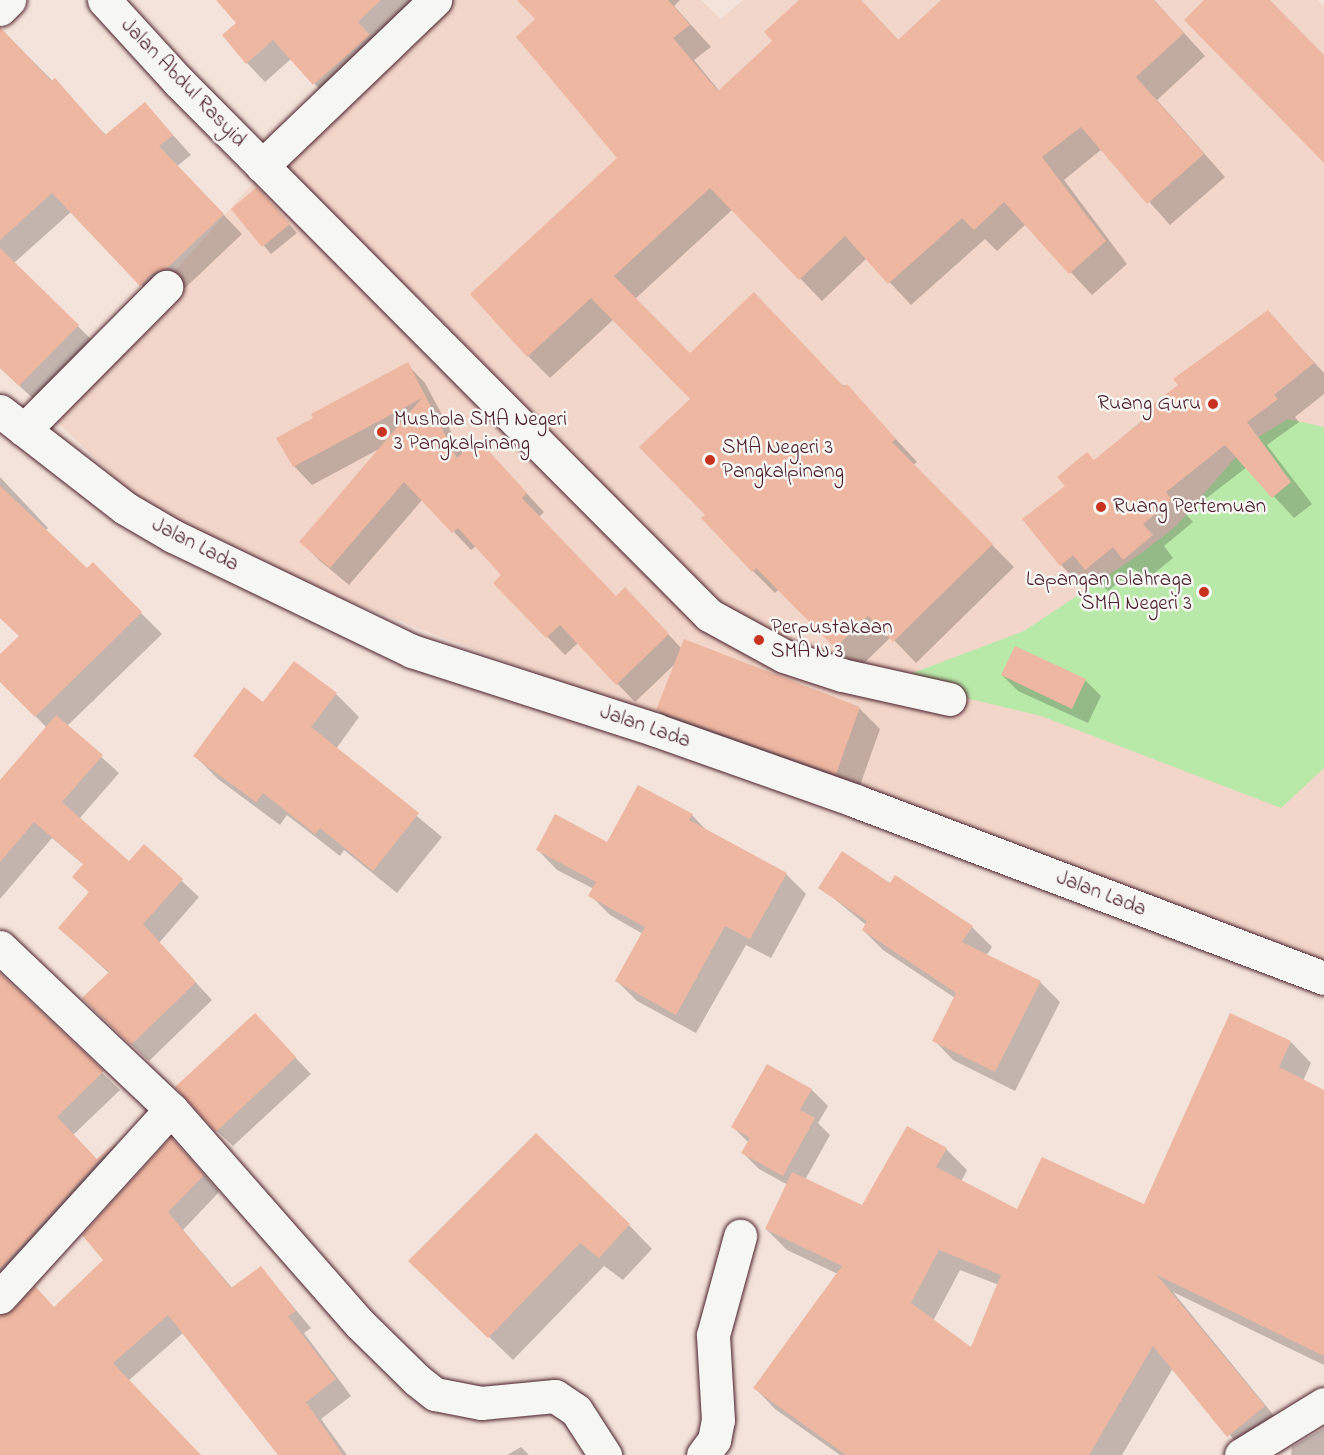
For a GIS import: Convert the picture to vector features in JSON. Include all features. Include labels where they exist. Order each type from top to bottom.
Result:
[{"type":"street","points":[[0,9],[9,0]]},
{"type":"street","name":"Jalan Abdul Rasyid","points":[[104,0],[262,166]]},
{"type":"street","points":[[435,0],[262,166],[709,615],[784,656],[842,675],[950,699]]},
{"type":"street","points":[[12,420],[166,287]]},
{"type":"street","name":"Jalan Lada","points":[[12,420],[125,508],[173,536],[412,651],[656,730],[856,801],[1324,978]]},
{"type":"street","points":[[0,947],[171,1109],[360,1324],[417,1380],[435,1394],[481,1403],[542,1395],[560,1398],[576,1410],[605,1455]]},
{"type":"street","points":[[0,1297],[171,1109]]},
{"type":"street","points":[[703,1455],[714,1440],[718,1420],[712,1335],[740,1236]]},
{"type":"street","points":[[1241,1455],[1324,1404]]},
{"type":"shaded area","name":"SMA Negeri 3 Pangkalpinang","points":[[442,0],[701,0],[721,19],[743,0],[1318,0],[1324,6],[1324,966],[602,699],[291,579],[144,506],[48,413],[265,170]]},
{"type":"green space","name":"Lapangan Olahraga SMA Negeri 3","points":[[1288,419],[1324,427],[1324,768],[1281,808],[1041,716],[911,685],[910,674],[1024,631],[1143,552],[1176,526],[1248,443]]},
{"type":"building","points":[[216,0],[381,0],[358,22],[370,35],[313,85],[273,40],[246,64],[222,35],[236,23]]},
{"type":"building","points":[[517,0],[668,0],[690,25],[673,38],[718,91],[772,41],[764,32],[799,0],[861,0],[898,40],[941,0],[1154,0],[1184,33],[1136,77],[1204,154],[1147,204],[1081,127],[1042,157],[1106,241],[1069,274],[1004,202],[974,230],[962,218],[888,284],[845,236],[799,280],[710,188],[614,276],[690,353],[754,292],[844,387],[847,384],[896,439],[892,442],[993,544],[893,642],[868,616],[835,648],[756,568],[752,572],[701,518],[705,515],[639,447],[690,399],[591,298],[527,357],[470,294],[617,158],[516,37],[535,19]]},
{"type":"building","points":[[1204,0],[1270,0],[1324,55],[1324,163],[1184,20]]},
{"type":"building","points":[[0,27],[51,81],[55,78],[105,135],[145,102],[173,135],[159,146],[224,214],[166,269],[153,273],[140,286],[52,193],[0,240]]},
{"type":"building","points":[[257,187],[290,224],[262,247],[231,209]]},
{"type":"building","points":[[0,248],[79,325],[19,386],[0,368]]},
{"type":"building","points":[[1268,310],[1314,363],[1274,395],[1278,399],[1247,422],[1291,482],[1272,498],[1225,445],[1166,492],[1172,500],[1143,524],[1153,535],[1123,560],[1113,547],[1085,570],[1073,555],[1060,566],[1022,519],[1065,486],[1057,477],[1087,452],[1094,460],[1152,413],[1148,408],[1178,385],[1173,379]]},
{"type":"building","points":[[408,362],[457,458],[478,439],[527,493],[522,498],[616,596],[625,587],[669,634],[616,685],[560,625],[546,638],[493,583],[501,575],[458,528],[452,533],[404,482],[330,568],[299,542],[422,398],[293,467],[276,438],[313,418],[311,414]]},
{"type":"building","points":[[0,486],[87,568],[93,562],[142,612],[35,717],[0,682],[0,654],[19,636],[0,618]]},
{"type":"building","points":[[684,639],[860,707],[836,774],[656,710]]},
{"type":"building","points":[[1015,646],[1086,679],[1072,709],[1001,675]]},
{"type":"building","points":[[294,661],[337,693],[311,727],[419,813],[373,871],[320,828],[315,834],[263,793],[256,802],[193,756],[244,687],[263,702]]},
{"type":"building","points":[[56,715],[103,755],[62,802],[129,861],[144,844],[183,879],[143,924],[196,982],[131,1045],[82,998],[109,972],[58,928],[89,892],[72,877],[83,864],[34,822],[0,862],[0,780]]},
{"type":"building","points":[[638,785],[693,814],[689,820],[787,873],[750,939],[725,926],[676,1015],[615,981],[645,927],[588,896],[596,882],[536,850],[555,814],[607,842]]},
{"type":"building","points":[[842,851],[890,883],[895,875],[973,926],[962,942],[1041,981],[995,1072],[932,1041],[956,993],[862,930],[867,921],[818,888]]},
{"type":"building","points":[[0,973],[104,1071],[57,1117],[97,1159],[116,1142],[0,1269]]},
{"type":"building","points":[[255,1013],[296,1057],[216,1132],[175,1087]]},
{"type":"building","points":[[1230,1013],[1291,1041],[1279,1067],[1324,1090],[1324,1356],[1157,1275],[1265,1406],[1227,1437],[1153,1346],[1089,1455],[846,1455],[753,1388],[842,1266],[765,1229],[792,1172],[862,1205],[907,1126],[947,1148],[936,1167],[1017,1209],[1042,1157],[1144,1204]],"holes":[[[939,1250],[1001,1275],[971,1347],[911,1303]]]},
{"type":"building","points":[[767,1064],[812,1089],[800,1110],[815,1118],[783,1176],[741,1153],[750,1138],[731,1127]]},
{"type":"building","points":[[536,1133],[630,1224],[599,1258],[580,1243],[488,1338],[408,1261]]},
{"type":"building","points":[[171,1137],[204,1175],[168,1212],[231,1288],[261,1266],[296,1311],[288,1316],[336,1379],[306,1402],[343,1455],[278,1455],[168,1315],[113,1363],[201,1455],[0,1455],[0,1315],[13,1310],[35,1286],[54,1307],[103,1260],[82,1235]]},
{"type":"place","name":"Ruang Guru","points":[[1213,404]]},
{"type":"place","name":"Mushola SMA Negeri 3 Pangkalpinang","points":[[382,432]]},
{"type":"place","name":"SMA Negeri 3 Pangkalpinang","points":[[710,460]]},
{"type":"place","name":"Ruang Pertemuan","points":[[1101,507]]},
{"type":"place","name":"Lapangan Olahraga SMA Negeri 3","points":[[1204,592]]},
{"type":"place","name":"Perpustakaan SMA N 3","points":[[759,640]]}]
